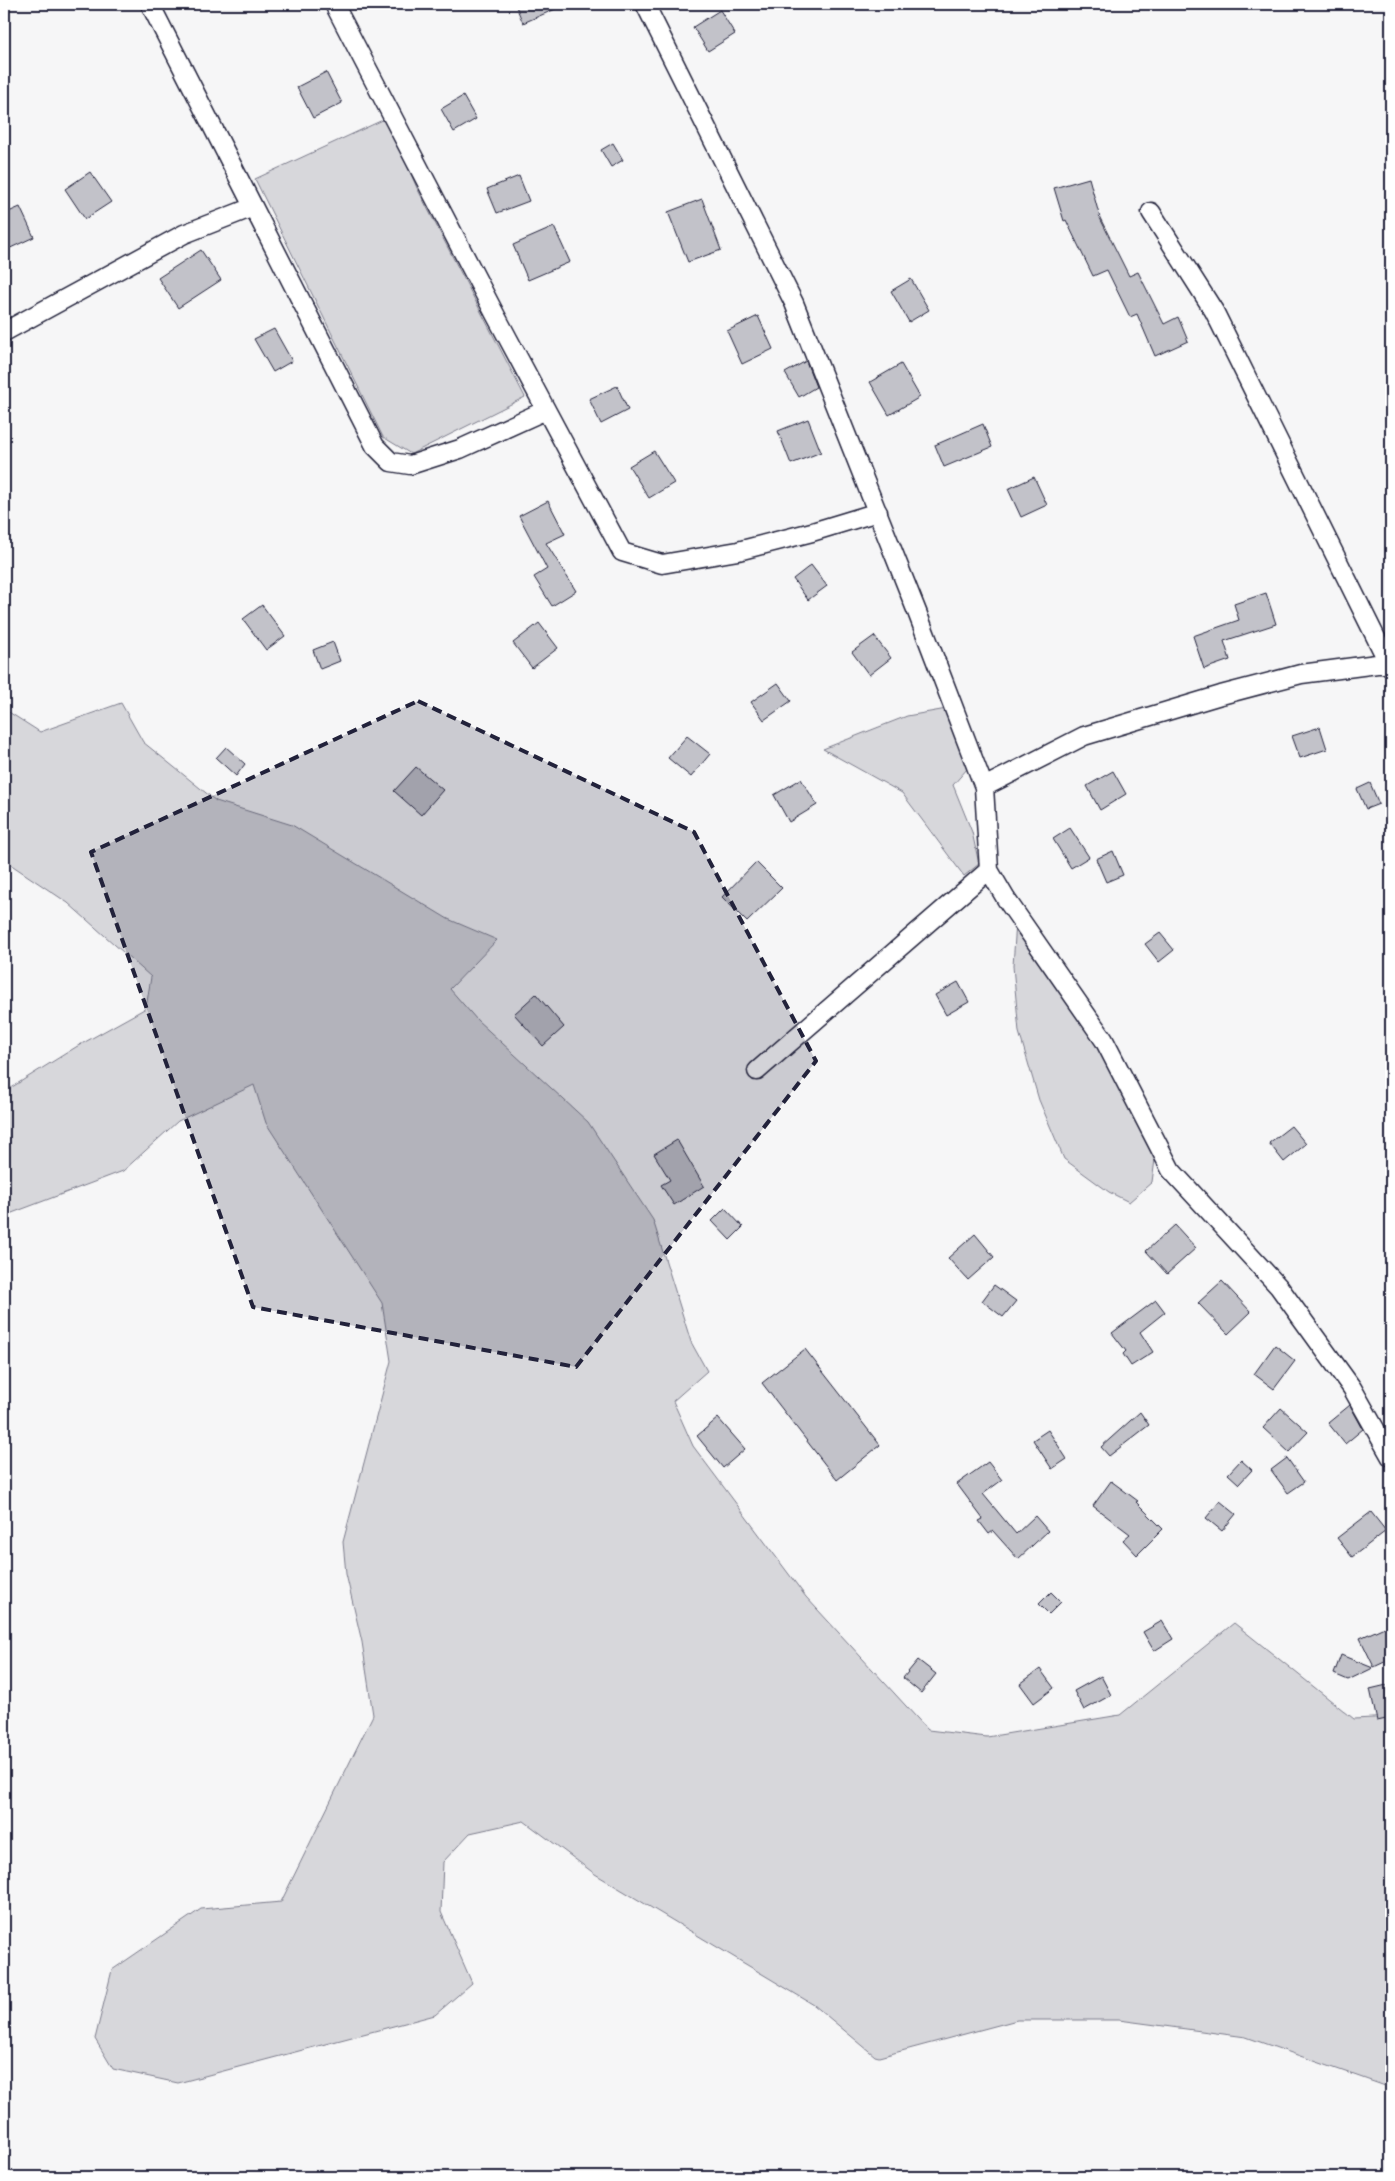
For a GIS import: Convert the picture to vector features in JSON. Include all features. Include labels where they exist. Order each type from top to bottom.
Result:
[{"type":"street","points":[[150,4],[375,446],[391,462],[410,465],[460,449],[546,410]]},
{"type":"street","points":[[334,4],[622,552],[662,564],[738,551],[812,532],[878,512]]},
{"type":"street","points":[[645,4],[794,303],[878,512],[984,787],[989,870],[1006,899],[1104,1040],[1171,1170],[1279,1287],[1352,1388],[1391,1457]]},
{"type":"street","points":[[4,332],[184,234],[253,207]]},
{"type":"street","points":[[984,787],[1084,736],[1221,695],[1301,674],[1390,664],[1214,311],[1151,212]]},
{"type":"street","points":[[757,1071],[989,870]]},
{"type":"highlighted area","points":[[418,701],[694,832],[816,1061],[576,1367],[253,1307],[91,852]]},
{"type":"shaded area","points":[[387,118],[417,188],[525,397],[411,454],[383,437],[255,179]]},
{"type":"shaded area","points":[[121,703],[143,742],[216,801],[292,825],[448,919],[497,940],[450,989],[477,1020],[588,1122],[653,1220],[691,1342],[707,1371],[673,1401],[693,1446],[806,1597],[928,1730],[987,1737],[1120,1715],[1234,1623],[1354,1719],[1391,1717],[1391,2088],[1246,2037],[1119,2020],[1017,2020],[879,2057],[875,2056],[814,2005],[595,1874],[524,1821],[470,1833],[443,1862],[441,1912],[472,1983],[435,2015],[178,2083],[113,2069],[95,2039],[112,1970],[201,1909],[281,1902],[373,1715],[362,1642],[346,1574],[343,1542],[391,1361],[382,1303],[266,1123],[254,1085],[178,1121],[123,1171],[4,1216],[4,1092],[76,1047],[146,1008],[151,977],[68,903],[4,860],[4,709],[40,732]]},
{"type":"shaded area","points":[[958,707],[982,752],[953,785],[972,832],[979,864],[964,876],[902,793],[823,749],[907,716]]},
{"type":"shaded area","points":[[1016,922],[1079,1006],[1156,1152],[1152,1182],[1129,1202],[1109,1192],[1064,1159],[1039,1100],[1019,1032],[1013,966]]},
{"type":"building","points":[[515,4],[567,4],[523,23]]},
{"type":"building","points":[[720,10],[735,34],[708,51],[693,27]]},
{"type":"building","points":[[326,72],[342,103],[313,118],[297,87]]},
{"type":"building","points":[[463,96],[476,119],[454,132],[441,109]]},
{"type":"building","points":[[613,143],[623,160],[611,167],[601,150]]},
{"type":"building","points":[[90,172],[111,202],[85,219],[65,189]]},
{"type":"building","points":[[519,176],[529,201],[497,213],[487,189]]},
{"type":"building","points":[[1089,178],[1100,218],[1129,276],[1138,272],[1164,324],[1178,317],[1188,341],[1155,356],[1137,314],[1130,317],[1107,270],[1093,276],[1066,220],[1064,221],[1054,188]]},
{"type":"building","points":[[702,199],[721,250],[688,262],[668,212]]},
{"type":"building","points":[[20,207],[34,237],[4,251],[4,214]]},
{"type":"building","points":[[554,227],[570,262],[528,280],[513,245]]},
{"type":"building","points":[[201,250],[221,280],[178,308],[158,278]]},
{"type":"building","points":[[911,279],[929,310],[909,322],[891,291]]},
{"type":"building","points":[[758,316],[773,349],[742,364],[727,331]]},
{"type":"building","points":[[274,329],[292,361],[273,372],[254,339]]},
{"type":"building","points":[[806,361],[816,387],[799,397],[785,373]]},
{"type":"building","points":[[901,364],[920,397],[889,415],[870,382]]},
{"type":"building","points":[[617,386],[628,410],[601,424],[589,399]]},
{"type":"building","points":[[808,419],[821,452],[791,464],[778,431]]},
{"type":"building","points":[[983,424],[992,447],[944,467],[935,445]]},
{"type":"building","points":[[654,451],[674,483],[649,498],[629,466]]},
{"type":"building","points":[[1034,477],[1047,505],[1021,517],[1008,489]]},
{"type":"building","points":[[548,501],[565,534],[546,543],[576,591],[552,606],[534,577],[547,569],[519,516]]},
{"type":"building","points":[[811,565],[827,586],[808,600],[793,579]]},
{"type":"building","points":[[1266,593],[1276,624],[1224,641],[1230,660],[1204,669],[1193,636],[1239,620],[1234,604]]},
{"type":"building","points":[[262,605],[285,636],[266,650],[243,619]]},
{"type":"building","points":[[539,623],[558,648],[532,668],[513,643]]},
{"type":"building","points":[[874,636],[891,658],[869,675],[852,652]]},
{"type":"building","points":[[333,642],[340,661],[320,669],[313,650]]},
{"type":"building","points":[[778,683],[791,701],[764,720],[751,702]]},
{"type":"building","points":[[1320,727],[1327,749],[1300,758],[1292,736]]},
{"type":"building","points":[[687,736],[710,754],[691,777],[668,758]]},
{"type":"building","points":[[226,747],[245,764],[236,776],[216,758]]},
{"type":"building","points":[[416,767],[443,790],[421,815],[394,791]]},
{"type":"building","points":[[1113,771],[1126,794],[1100,810],[1087,786]]},
{"type":"building","points":[[801,779],[817,805],[789,822],[774,795]]},
{"type":"building","points":[[1370,783],[1379,804],[1366,809],[1357,789]]},
{"type":"building","points":[[1070,828],[1089,857],[1071,868],[1053,839]]},
{"type":"building","points":[[1113,851],[1123,875],[1106,882],[1096,859]]},
{"type":"building","points":[[756,862],[782,888],[747,922],[722,897]]},
{"type":"building","points":[[1160,933],[1174,950],[1159,962],[1145,944]]},
{"type":"building","points":[[958,982],[969,1002],[946,1015],[935,995]]},
{"type":"building","points":[[536,994],[564,1027],[543,1046],[514,1014]]},
{"type":"building","points":[[1291,1126],[1306,1144],[1284,1162],[1269,1143]]},
{"type":"building","points":[[677,1140],[704,1186],[674,1205],[661,1185],[670,1180],[654,1154]]},
{"type":"building","points":[[725,1208],[743,1227],[730,1240],[712,1221]]},
{"type":"building","points":[[1175,1225],[1196,1248],[1167,1274],[1146,1251]]},
{"type":"building","points":[[975,1234],[994,1257],[968,1280],[948,1258]]},
{"type":"building","points":[[1222,1281],[1251,1312],[1228,1334],[1198,1303]]},
{"type":"building","points":[[994,1285],[1016,1301],[1003,1317],[982,1301]]},
{"type":"building","points":[[1156,1300],[1165,1312],[1140,1332],[1153,1352],[1131,1366],[1123,1354],[1126,1351],[1112,1333]]},
{"type":"building","points":[[1275,1345],[1295,1361],[1274,1389],[1254,1374]]},
{"type":"building","points":[[805,1349],[880,1445],[837,1480],[762,1383]]},
{"type":"building","points":[[1350,1405],[1363,1429],[1345,1444],[1328,1423]]},
{"type":"building","points":[[1281,1408],[1308,1432],[1289,1452],[1263,1428]]},
{"type":"building","points":[[1140,1412],[1149,1425],[1109,1456],[1101,1447]]},
{"type":"building","points":[[718,1418],[745,1449],[723,1468],[697,1436]]},
{"type":"building","points":[[1048,1430],[1067,1459],[1052,1469],[1033,1440]]},
{"type":"building","points":[[1287,1458],[1304,1482],[1288,1493],[1271,1470]]},
{"type":"building","points":[[1241,1460],[1252,1470],[1239,1484],[1228,1474]]},
{"type":"building","points":[[988,1462],[1002,1480],[983,1494],[1016,1534],[1035,1516],[1048,1531],[1018,1559],[993,1531],[989,1534],[979,1521],[983,1519],[957,1484]]},
{"type":"building","points":[[1111,1481],[1138,1501],[1136,1502],[1163,1529],[1137,1555],[1123,1540],[1130,1534],[1093,1506]]},
{"type":"building","points":[[1220,1501],[1236,1514],[1222,1531],[1206,1518]]},
{"type":"building","points":[[1371,1512],[1386,1531],[1352,1557],[1337,1538]]},
{"type":"building","points":[[1051,1592],[1061,1602],[1049,1614],[1039,1604]]},
{"type":"building","points":[[1162,1621],[1173,1639],[1154,1651],[1143,1632]]},
{"type":"building","points":[[1391,1624],[1391,1659],[1374,1667],[1360,1638]]},
{"type":"building","points":[[1341,1655],[1373,1668],[1348,1680],[1334,1674]]},
{"type":"building","points":[[918,1660],[936,1674],[921,1693],[903,1678]]},
{"type":"building","points":[[1040,1669],[1054,1688],[1034,1703],[1020,1684]]},
{"type":"building","points":[[1101,1676],[1111,1695],[1084,1710],[1074,1691]]},
{"type":"building","points":[[1391,1684],[1391,1718],[1377,1721],[1370,1689]]}]
